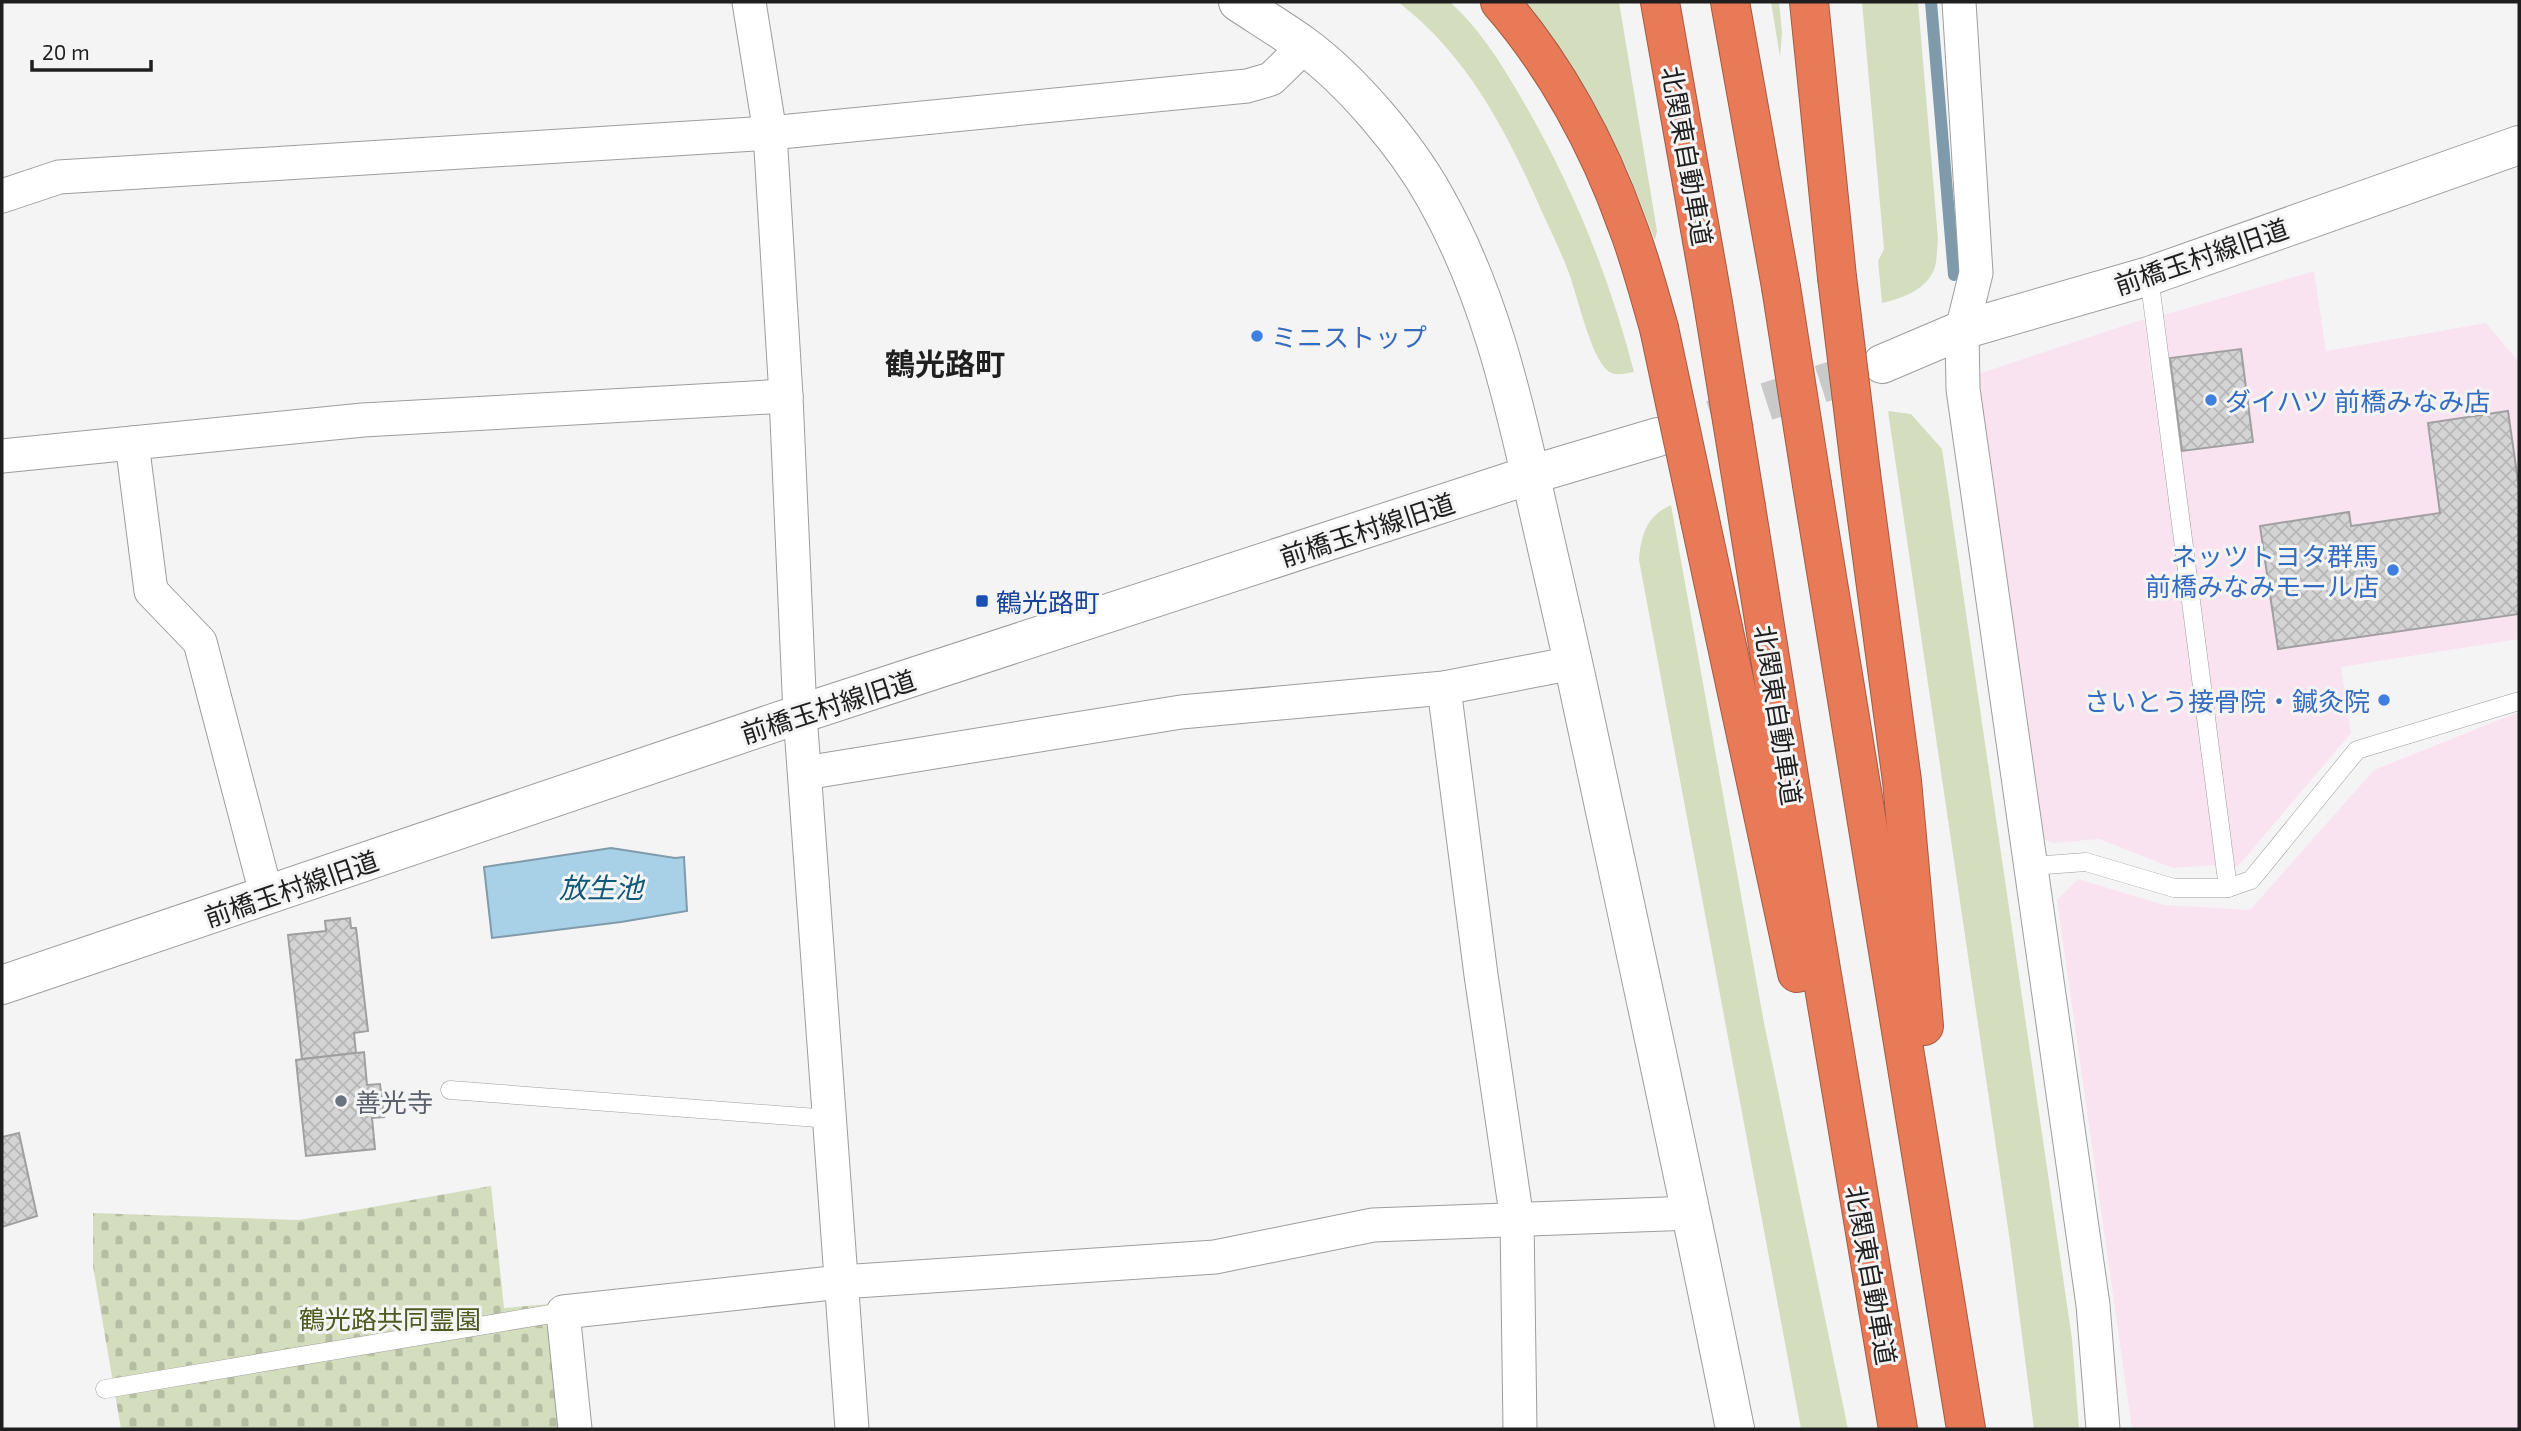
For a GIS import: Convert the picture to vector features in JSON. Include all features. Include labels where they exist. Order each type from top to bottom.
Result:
[{"type":"highway","points":[[1500,2],[1521,26],[1560,86],[1597,153],[1627,225],[1659,328],[1756,791],[1898,1428]]},
{"type":"highway","name":"北関東自動車道","points":[[1660,2],[1713,303],[1794,810],[1898,1428]]},
{"type":"highway","points":[[1730,2],[1781,287],[1966,1429]]},
{"type":"highway","points":[[1809,2],[1837,277],[1902,781],[1952,1342]]},
{"type":"street","points":[[749,2],[770,133],[786,396],[800,714],[852,1429]]},
{"type":"street","points":[[1238,2],[1305,46],[1339,76],[1406,150],[1465,256],[1490,322],[1512,394],[1573,663],[1692,1213],[1735,1429]]},
{"type":"street","points":[[1959,2],[1976,273],[1962,330],[1963,389],[2093,1305],[2103,1429]]},
{"type":"street","points":[[2,196],[60,177],[770,133],[1247,86],[1271,79],[1305,46]]},
{"type":"street","name":"前橋玉村線旧道","points":[[1882,364],[1962,330],[2149,276],[2519,145]]},
{"type":"street","points":[[2,456],[363,420],[786,396]]},
{"type":"street","name":"前橋玉村線旧道","points":[[2,985],[800,714],[1530,475],[1658,437]]},
{"type":"street","points":[[132,443],[151,591],[200,642],[267,897]]},
{"type":"street","points":[[805,773],[1181,712],[1444,688],[1573,663]]},
{"type":"street","points":[[1444,688],[1479,961],[1517,1220],[1520,1429]]},
{"type":"street","points":[[575,1429],[562,1312],[841,1282],[1215,1257],[1373,1225],[1692,1213]]},
{"type":"lane","points":[[2149,276],[2228,888]]},
{"type":"lane","points":[[2031,866],[2086,862],[2174,887],[2228,888],[2251,880],[2357,750],[2519,701]]},
{"type":"lane","points":[[450,1090],[830,1119]]},
{"type":"lane","points":[[104,1389],[562,1312]]},
{"type":"shaded area","points":[[2314,271],[2326,351],[2486,323],[2519,362],[2519,639],[2341,667],[2351,733],[2240,864],[2231,871],[2164,315]]},
{"type":"shaded area","points":[[2144,319],[2217,865],[2173,868],[2099,839],[2054,843],[2045,840],[1978,374]]},
{"type":"shaded area","points":[[2519,712],[2519,1429],[2132,1429],[2057,900],[2078,879],[2164,905],[2250,910],[2374,770]]},
{"type":"green space","points":[[1398,2],[1450,2],[1480,34],[1505,71],[1539,129],[1587,230],[1613,300],[1634,372],[1614,374],[1601,364],[1561,252],[1497,121],[1464,69],[1422,22]]},
{"type":"green space","points":[[1526,2],[1619,2],[1657,231],[1655,240],[1627,169],[1589,94]]},
{"type":"green space","points":[[1771,2],[1779,2],[1782,32],[1780,57]]},
{"type":"green space","points":[[1862,2],[1918,2],[1938,239],[1935,267],[1926,282],[1906,295],[1882,303],[1878,261],[1884,249]]},
{"type":"green space","points":[[1888,411],[1911,414],[1942,449],[2072,1339],[2079,1429],[2034,1429],[2010,1242]]},
{"type":"green space","points":[[1671,505],[1764,1023],[1848,1429],[1801,1429],[1639,560],[1641,543],[1650,521]]},
{"type":"green space","name":"鶴光路共同霊園","points":[[491,1186],[504,1308],[549,1304],[560,1424],[557,1429],[121,1429],[93,1266],[93,1213],[299,1220]]},
{"type":"water","name":"放生池","points":[[611,848],[684,857],[687,911],[492,938],[484,867]]},
{"type":"building","name":"ダイハツ 前橋みなみ店","points":[[2241,349],[2253,442],[2182,451],[2170,358]]},
{"type":"building","name":"ネッツトヨタ群馬 前橋みなみモール店","points":[[2508,411],[2519,488],[2519,614],[2278,649],[2260,526],[2349,512],[2351,526],[2440,513],[2428,423]]},
{"type":"building","points":[[350,918],[351,928],[356,928],[368,1031],[354,1033],[356,1053],[302,1059],[288,935],[326,931],[325,921]]},
{"type":"building","name":"善光寺","points":[[364,1052],[367,1085],[380,1084],[384,1117],[372,1118],[375,1149],[306,1156],[296,1060]]},
{"type":"building","points":[[19,1133],[37,1216],[2,1227],[2,1137]]},
{"type":"waterway","points":[[1931,2],[1954,275]]},
{"type":"tunnel","points":[[1658,437],[1879,365]]},
{"type":"place","name":"ミニストップ","points":[[1257,336]]},
{"type":"place","name":"ダイハツ 前橋みなみ店","points":[[2211,400]]},
{"type":"place","name":"ネッツトヨタ群馬 前橋みなみモール店","points":[[2393,570]]},
{"type":"place","name":"鶴光路町","points":[[982,601]]},
{"type":"place","name":"さいとう接骨院・鍼灸院","points":[[2384,700]]},
{"type":"place","name":"善光寺","points":[[341,1101]]},
{"type":"district","name":"鶴光路町","points":[[945,363]]}]
